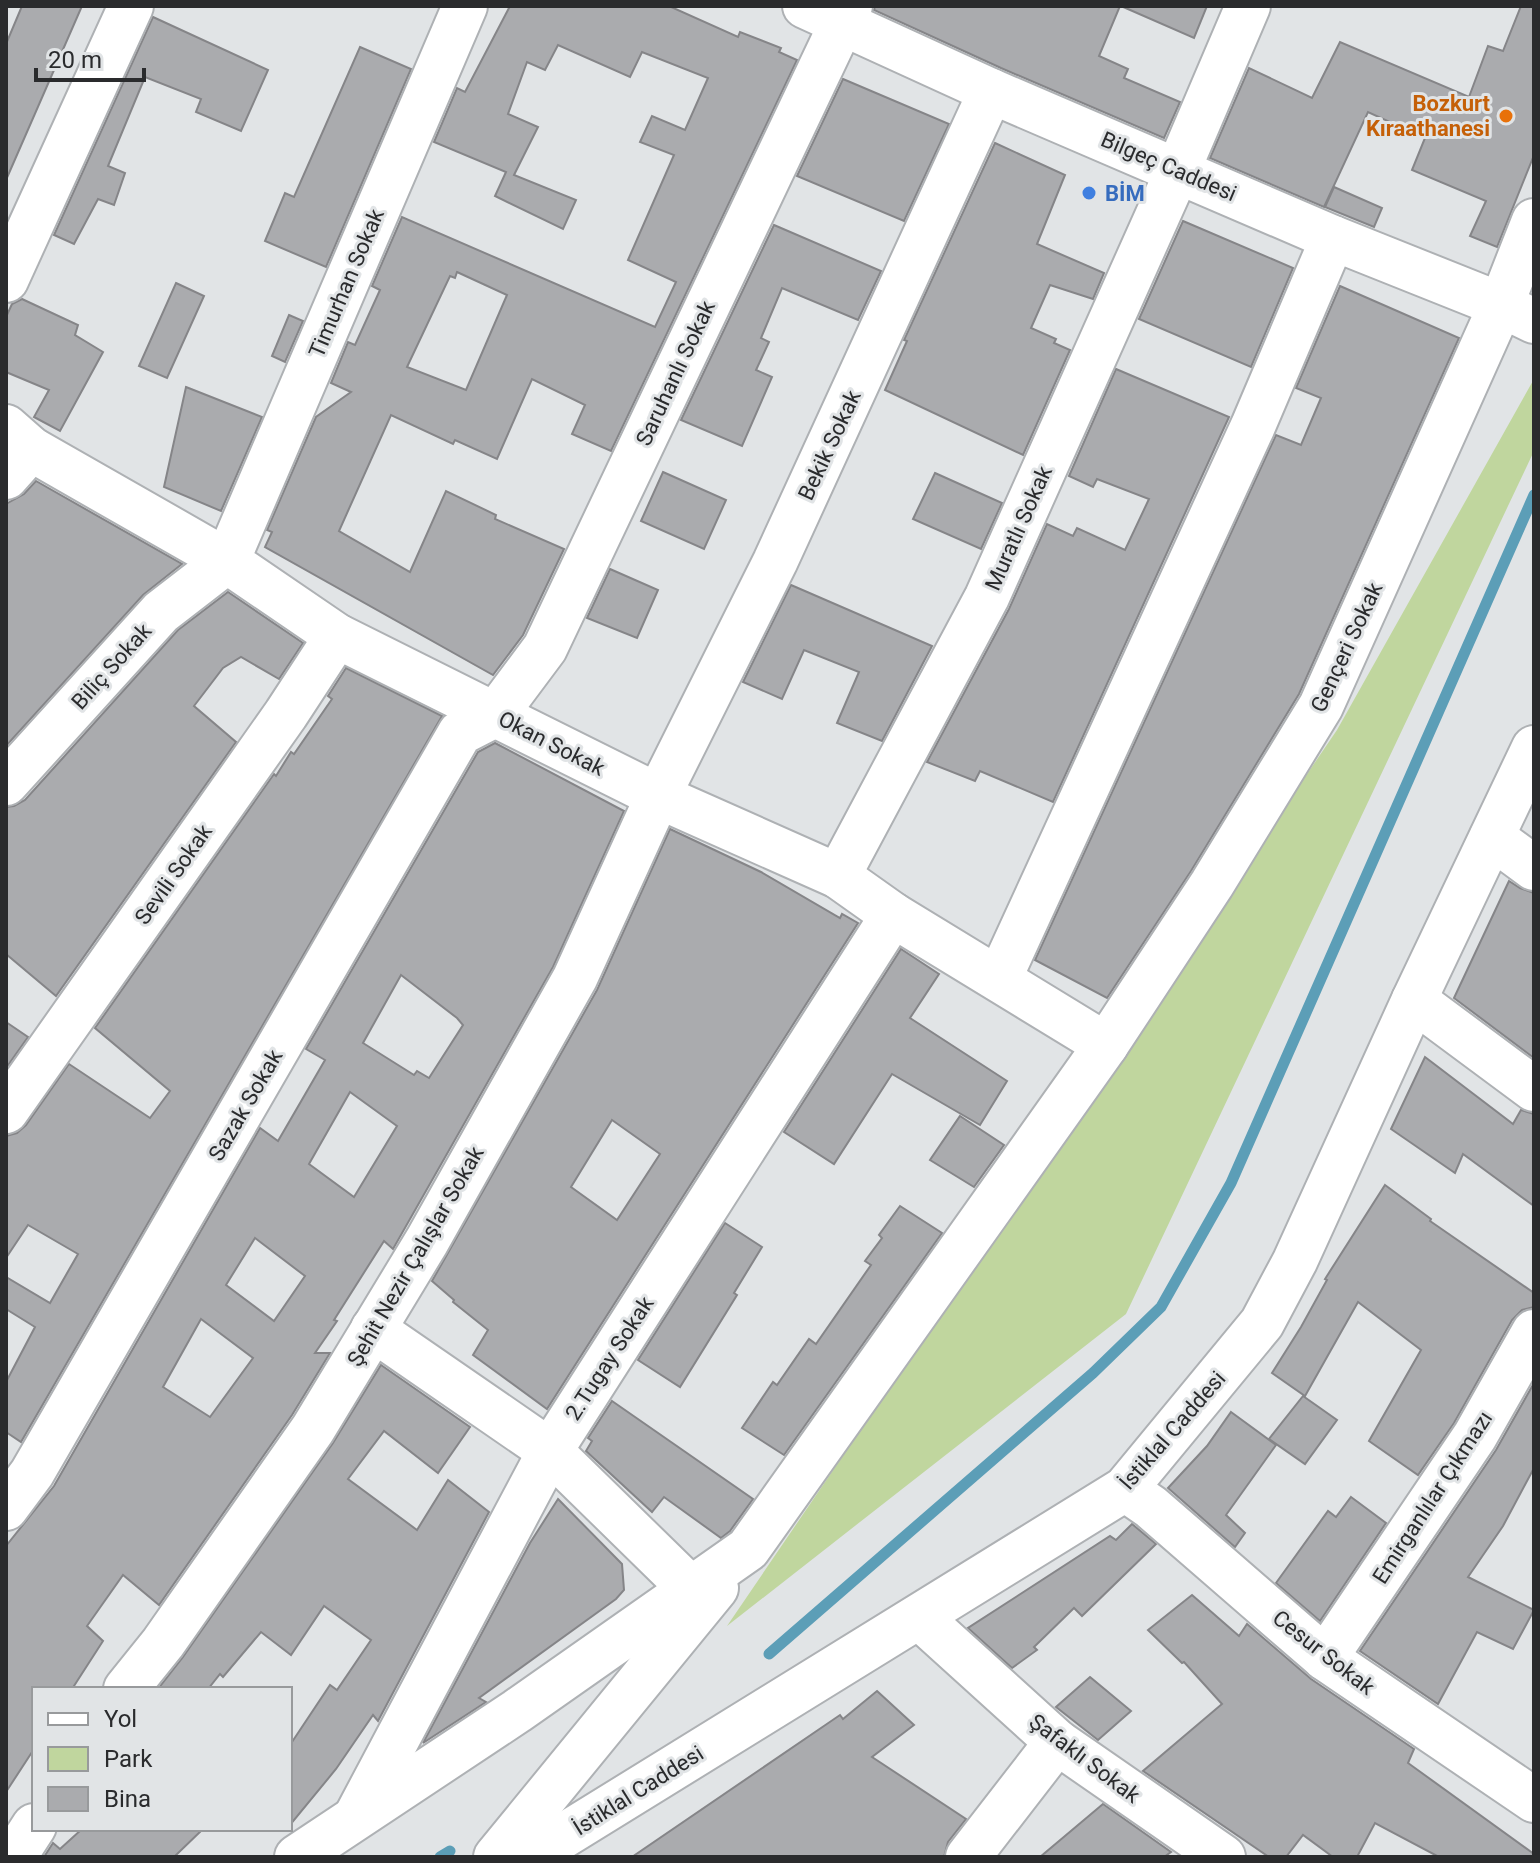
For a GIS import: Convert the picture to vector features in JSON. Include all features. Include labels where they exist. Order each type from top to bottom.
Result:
[{"type":"street","points":[[6,280],[131,6]]},
{"type":"street","name":"Timurhan Sokak","points":[[227,561],[465,6]]},
{"type":"street","name":"Muratlı Sokak","points":[[838,876],[987,597],[1248,6]]},
{"type":"street","name":"Bilgeç Caddesi","points":[[833,12],[991,91],[1333,238],[1518,313]]},
{"type":"street","name":"Saruhanlı Sokak","points":[[495,715],[545,648],[833,12]]},
{"type":"street","name":"Bekik Sokak","points":[[658,796],[775,562],[991,91]]},
{"type":"street","name":"Gençeri Sokak","points":[[496,1857],[748,1549],[1106,1045],[1212,884],[1321,706],[1518,313],[1534,221]]},
{"type":"street","points":[[999,979],[1253,426],[1333,238]]},
{"type":"street","name":"Okan Sokak","points":[[14,451],[227,561],[337,636],[658,796],[838,876],[893,915],[1106,1045]]},
{"type":"street","name":"Biliç Sokak","points":[[6,783],[161,612],[227,561]]},
{"type":"street","name":"Sevili Sokak","points":[[6,1111],[286,714],[337,636]]},
{"type":"street","name":"Sazak Sokak","points":[[6,1508],[32,1473],[460,733],[495,715]]},
{"type":"street","name":"İstiklal Caddesi","points":[[529,1857],[1125,1489],[1262,1323],[1295,1261],[1534,748]]},
{"type":"street","name":"Şehit Nezir Çalışlar Sokak","points":[[128,1687],[163,1643],[313,1429],[427,1241],[575,978],[658,796]]},
{"type":"street","points":[[1492,837],[1534,868]]},
{"type":"street","name":"2.Tugay Sokak","points":[[355,1819],[550,1451],[893,915]]},
{"type":"street","points":[[1414,1000],[1534,1089]]},
{"type":"street","points":[[373,1329],[550,1451],[690,1588]]},
{"type":"street","name":"Emirganlılar Çıkmazı","points":[[1325,1658],[1475,1436],[1534,1332]]},
{"type":"street","name":"Cesur Sokak","points":[[1125,1489],[1151,1507],[1325,1658],[1534,1800]]},
{"type":"street","points":[[297,1857],[517,1711],[748,1549]]},
{"type":"street","name":"Şafaklı Sokak","points":[[919,1617],[1057,1742],[1223,1857]]},
{"type":"street","points":[[968,1857],[1057,1742]]},
{"type":"street","points":[[14,1857],[32,1829]]},
{"type":"green space","points":[[1534,379],[1534,451],[1126,1314],[727,1626],[1337,730]]},
{"type":"building","points":[[22,6],[82,6],[6,180],[6,44]]},
{"type":"building","points":[[510,6],[669,6],[738,37],[740,32],[781,48],[779,52],[797,60],[611,451],[572,434],[585,405],[532,379],[497,459],[455,440],[453,444],[391,415],[339,531],[410,572],[446,491],[496,515],[495,519],[564,549],[523,635],[493,675],[265,547],[272,532],[267,530],[316,417],[351,392],[331,383],[348,342],[355,345],[380,290],[372,286],[402,217],[655,327],[676,282],[628,260],[674,155],[640,142],[652,116],[685,130],[708,78],[642,52],[630,77],[558,45],[545,70],[527,62],[508,114],[538,127],[514,175],[576,200],[563,229],[495,196],[506,172],[434,142],[457,88],[465,92]],"holes":[[[457,272],[507,295],[466,390],[407,367],[450,276],[455,278]]]},
{"type":"building","points":[[875,6],[1120,6],[1099,56],[1128,69],[1124,78],[1180,102],[1164,138],[874,10]]},
{"type":"building","points":[[1121,6],[1207,6],[1194,38]]},
{"type":"building","points":[[1521,6],[1534,6],[1534,155],[1497,247],[1470,236],[1486,201],[1412,170],[1425,138],[1368,112],[1324,207],[1210,158],[1249,68],[1312,98],[1340,42],[1469,97],[1488,46],[1503,51]]},
{"type":"building","points":[[153,17],[268,70],[241,131],[196,112],[201,99],[145,77],[108,166],[125,173],[114,205],[98,199],[74,244],[54,235]]},
{"type":"building","points":[[360,47],[411,69],[326,267],[265,241],[285,193],[294,197]]},
{"type":"building","points":[[843,79],[949,124],[904,221],[797,176]]},
{"type":"building","points":[[995,143],[1065,175],[1037,244],[1104,273],[1093,299],[1050,285],[1031,328],[1056,339],[1054,343],[1070,350],[1023,455],[885,390],[907,341],[904,340]]},
{"type":"building","points":[[1334,187],[1382,208],[1374,227],[1325,207]]},
{"type":"building","points":[[1183,221],[1293,268],[1251,367],[1139,319]]},
{"type":"building","points":[[774,225],[881,271],[858,320],[782,288],[761,338],[769,342],[756,370],[772,377],[742,446],[681,420]]},
{"type":"building","points":[[176,283],[204,296],[167,378],[139,366]]},
{"type":"building","points":[[1340,286],[1459,338],[1299,694],[1191,871],[1107,998],[1035,960],[1276,435],[1301,445],[1321,398],[1296,388]]},
{"type":"building","points":[[22,299],[78,325],[75,335],[103,352],[60,431],[34,417],[49,390],[6,372],[6,317],[12,304]]},
{"type":"building","points":[[289,315],[303,321],[285,362],[272,356]]},
{"type":"building","points":[[1116,369],[1229,417],[1053,802],[980,771],[975,781],[927,762],[1009,609],[1047,524],[1073,536],[1077,528],[1125,550],[1149,499],[1097,479],[1093,487],[1069,476]]},
{"type":"building","points":[[186,387],[262,417],[221,511],[164,487]]},
{"type":"building","points":[[663,472],[726,500],[704,549],[641,521]]},
{"type":"building","points":[[935,473],[1002,503],[981,549],[913,519]]},
{"type":"building","points":[[36,481],[182,564],[143,595],[6,746],[6,504],[24,494]]},
{"type":"building","points":[[610,569],[658,590],[637,638],[587,618]]},
{"type":"building","points":[[791,585],[932,646],[882,741],[837,723],[859,672],[804,650],[782,699],[743,682]]},
{"type":"building","points":[[228,592],[303,643],[279,679],[241,657],[223,668],[194,706],[236,742],[56,996],[6,954],[6,807],[25,800],[178,630]]},
{"type":"building","points":[[346,668],[442,716],[21,1442],[6,1432],[6,1382],[35,1327],[6,1309],[6,1277],[50,1303],[78,1254],[28,1225],[6,1258],[6,1136],[17,1133],[26,1125],[69,1064],[150,1118],[170,1091],[95,1028],[274,774],[276,776],[291,752],[294,754],[332,699],[328,696]]},
{"type":"building","points":[[495,743],[624,811],[553,967],[393,1249],[384,1241],[334,1320],[337,1321],[315,1353],[330,1353],[292,1415],[159,1605],[123,1575],[87,1626],[103,1641],[73,1687],[32,1687],[32,1752],[6,1792],[6,1546],[54,1486],[260,1128],[278,1141],[325,1060],[306,1049],[478,752]],"holes":[[[401,975],[463,1025],[429,1078],[417,1071],[414,1075],[363,1043]],[[350,1092],[397,1126],[354,1197],[309,1164]],[[255,1238],[305,1276],[274,1321],[226,1285]],[[201,1319],[253,1358],[210,1417],[163,1387]]]},
{"type":"building","points":[[670,829],[761,872],[840,918],[842,914],[858,923],[547,1409],[473,1355],[488,1330],[432,1281],[597,990]],"holes":[[[612,1120],[660,1154],[617,1220],[571,1187]]]},
{"type":"building","points":[[1509,881],[1534,893],[1534,1058],[1454,998]]},
{"type":"building","points":[[901,949],[939,974],[910,1018],[1007,1081],[980,1125],[892,1074],[834,1164],[784,1132]]},
{"type":"building","points":[[6,1022],[28,1037],[6,1068]]},
{"type":"building","points":[[1425,1057],[1513,1124],[1521,1110],[1534,1114],[1534,1206],[1463,1154],[1455,1173],[1391,1129]]},
{"type":"building","points":[[960,1116],[1004,1145],[974,1187],[930,1160]]},
{"type":"building","points":[[1385,1185],[1430,1221],[1534,1293],[1534,1307],[1522,1310],[1512,1320],[1454,1423],[1418,1475],[1369,1441],[1421,1350],[1358,1302],[1305,1396],[1272,1373],[1301,1327],[1325,1279]]},
{"type":"building","points":[[900,1206],[942,1233],[784,1455],[742,1428],[773,1382],[777,1385],[809,1339],[816,1344],[871,1265],[865,1261]]},
{"type":"building","points":[[725,1223],[762,1247],[734,1293],[737,1295],[680,1387],[638,1360]]},
{"type":"building","points":[[381,1365],[470,1427],[438,1473],[384,1431],[348,1479],[417,1530],[448,1480],[489,1512],[378,1721],[373,1715],[336,1769],[292,1823],[292,1742],[330,1685],[337,1690],[371,1640],[324,1606],[291,1655],[261,1632],[223,1677],[220,1674],[210,1687],[160,1687],[333,1443]]},
{"type":"building","points":[[1534,1383],[1534,1468],[1503,1526],[1468,1577],[1534,1610],[1513,1649],[1477,1632],[1438,1704],[1360,1651],[1496,1450]]},
{"type":"building","points":[[1303,1396],[1337,1420],[1305,1464],[1269,1439]]},
{"type":"building","points":[[612,1401],[753,1499],[730,1531],[721,1538],[664,1497],[652,1512],[586,1451],[592,1441],[588,1438]]},
{"type":"building","points":[[1231,1412],[1276,1445],[1226,1515],[1245,1533],[1235,1547],[1168,1488],[1207,1446]]},
{"type":"building","points":[[1351,1497],[1386,1523],[1320,1621],[1276,1583],[1328,1511],[1336,1517]]},
{"type":"building","points":[[558,1499],[622,1564],[624,1590],[616,1599],[479,1698],[486,1702],[423,1743],[530,1543]]},
{"type":"building","points":[[1132,1524],[1156,1544],[1082,1616],[1074,1608],[1034,1647],[1037,1650],[1012,1668],[968,1628],[1110,1536],[1116,1540]]},
{"type":"building","points":[[1192,1595],[1239,1636],[1247,1624],[1311,1679],[1414,1749],[1408,1763],[1534,1854],[1534,1857],[1439,1857],[1375,1823],[1357,1857],[1333,1857],[1303,1835],[1286,1857],[1269,1857],[1143,1771],[1222,1704],[1184,1662],[1148,1630]]},
{"type":"building","points":[[1090,1677],[1131,1711],[1098,1740],[1056,1707]]},
{"type":"building","points":[[877,1691],[914,1725],[872,1757],[966,1819],[948,1842],[944,1857],[632,1857],[840,1715],[843,1719]]},
{"type":"building","points":[[1103,1804],[1171,1852],[1164,1857],[1040,1857]]},
{"type":"building","points":[[80,1831],[201,1831],[174,1857],[44,1857],[53,1843],[60,1849]]},
{"type":"waterway","points":[[769,1654],[1093,1373],[1161,1307],[1231,1183],[1534,495]]},
{"type":"waterway","points":[[440,1857],[450,1851]]},
{"type":"place","name":"Bozkurt Kıraathanesi","points":[[1506,116]]},
{"type":"place","name":"BİM","points":[[1089,193]]}]
